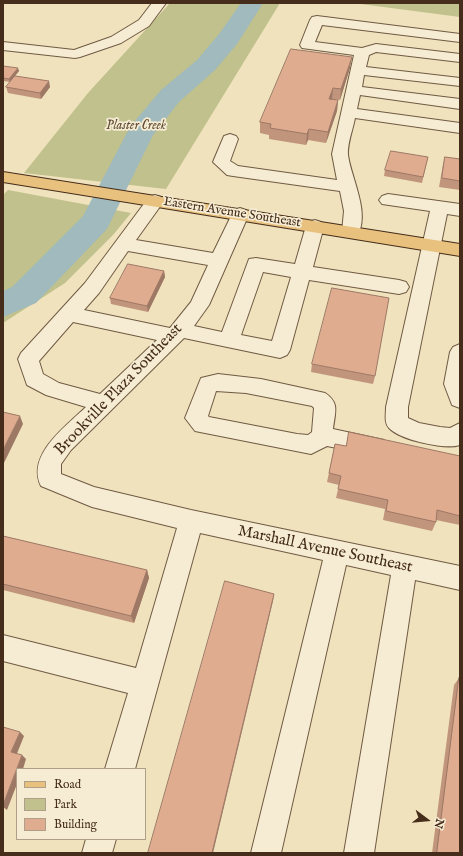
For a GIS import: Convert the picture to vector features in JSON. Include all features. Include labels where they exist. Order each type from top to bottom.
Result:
[{"type":"main road","name":"Eastern Avenue Southeast","points":[[3,177],[460,250]]},
{"type":"street","points":[[3,46],[75,54],[116,40],[144,23],[159,3]]},
{"type":"street","points":[[460,38],[317,20],[307,45],[362,52],[376,48],[460,58]]},
{"type":"street","points":[[351,232],[354,211],[340,154],[362,52]]},
{"type":"street","points":[[358,70],[460,82]]},
{"type":"street","points":[[354,90],[460,104]]},
{"type":"street","points":[[350,113],[460,128]]},
{"type":"street","points":[[230,139],[221,162],[233,171],[349,187]]},
{"type":"street","points":[[388,200],[460,210]]},
{"type":"street","points":[[104,404],[53,389],[34,379],[28,359],[92,288],[155,201]]},
{"type":"street","points":[[440,207],[397,407],[397,422],[408,430],[440,437],[456,437],[460,432]]},
{"type":"street","name":"Brookville Plaza Southeast","points":[[190,522],[92,497],[49,479],[50,462],[63,443],[177,333],[198,305],[240,214]]},
{"type":"street","points":[[69,314],[280,350],[314,226]]},
{"type":"street","points":[[124,244],[219,260]]},
{"type":"street","points":[[229,341],[256,264],[399,287]]},
{"type":"street","points":[[460,352],[454,384],[460,399]]},
{"type":"street","points":[[324,436],[322,429],[325,404],[317,399],[236,384],[218,382],[208,384],[196,418],[203,425],[297,443],[311,445],[324,436],[398,451]]},
{"type":"street","points":[[120,768],[143,683],[190,522]]},
{"type":"street","name":"Marshall Avenue Southeast","points":[[190,522],[460,578]]},
{"type":"street","points":[[266,853],[337,552]]},
{"type":"street","points":[[359,853],[405,567]]},
{"type":"street","points":[[3,648],[143,683]]},
{"type":"street","points":[[97,853],[100,840]]},
{"type":"green space","name":"Plaster Creek","points":[[170,3],[280,3],[166,189],[24,173],[88,93]]},
{"type":"green space","points":[[353,3],[460,3],[460,17]]},
{"type":"green space","points":[[8,190],[131,213],[113,235],[65,283],[3,323],[3,195]]},
{"type":"building","points":[[291,49],[352,57],[341,89],[333,88],[329,99],[338,100],[328,132],[309,129],[307,134],[270,128],[271,124],[260,122]]},
{"type":"building","points":[[3,66],[18,68],[9,79],[3,78]]},
{"type":"building","points":[[15,76],[49,81],[40,93],[6,87]]},
{"type":"building","points":[[391,151],[428,157],[423,177],[385,170]]},
{"type":"building","points":[[445,157],[460,159],[460,181],[442,178]]},
{"type":"building","points":[[128,264],[164,271],[147,306],[110,298]]},
{"type":"building","points":[[332,288],[389,298],[375,376],[312,364]]},
{"type":"building","points":[[3,412],[20,416],[3,450]]},
{"type":"building","points":[[349,432],[460,456],[460,516],[437,510],[436,522],[386,511],[388,500],[338,489],[341,476],[329,473],[335,444],[346,446]]},
{"type":"building","points":[[3,536],[147,570],[131,616],[3,584]]},
{"type":"building","points":[[225,581],[274,594],[212,853],[148,853]]},
{"type":"building","points":[[459,678],[460,853],[437,853]]},
{"type":"building","points":[[3,727],[20,732],[11,752],[22,755],[3,805]]},
{"type":"waterway","name":"Plaster Creek","points":[[3,305],[24,295],[96,222],[140,133],[170,96],[206,65],[228,39],[252,3]]}]
